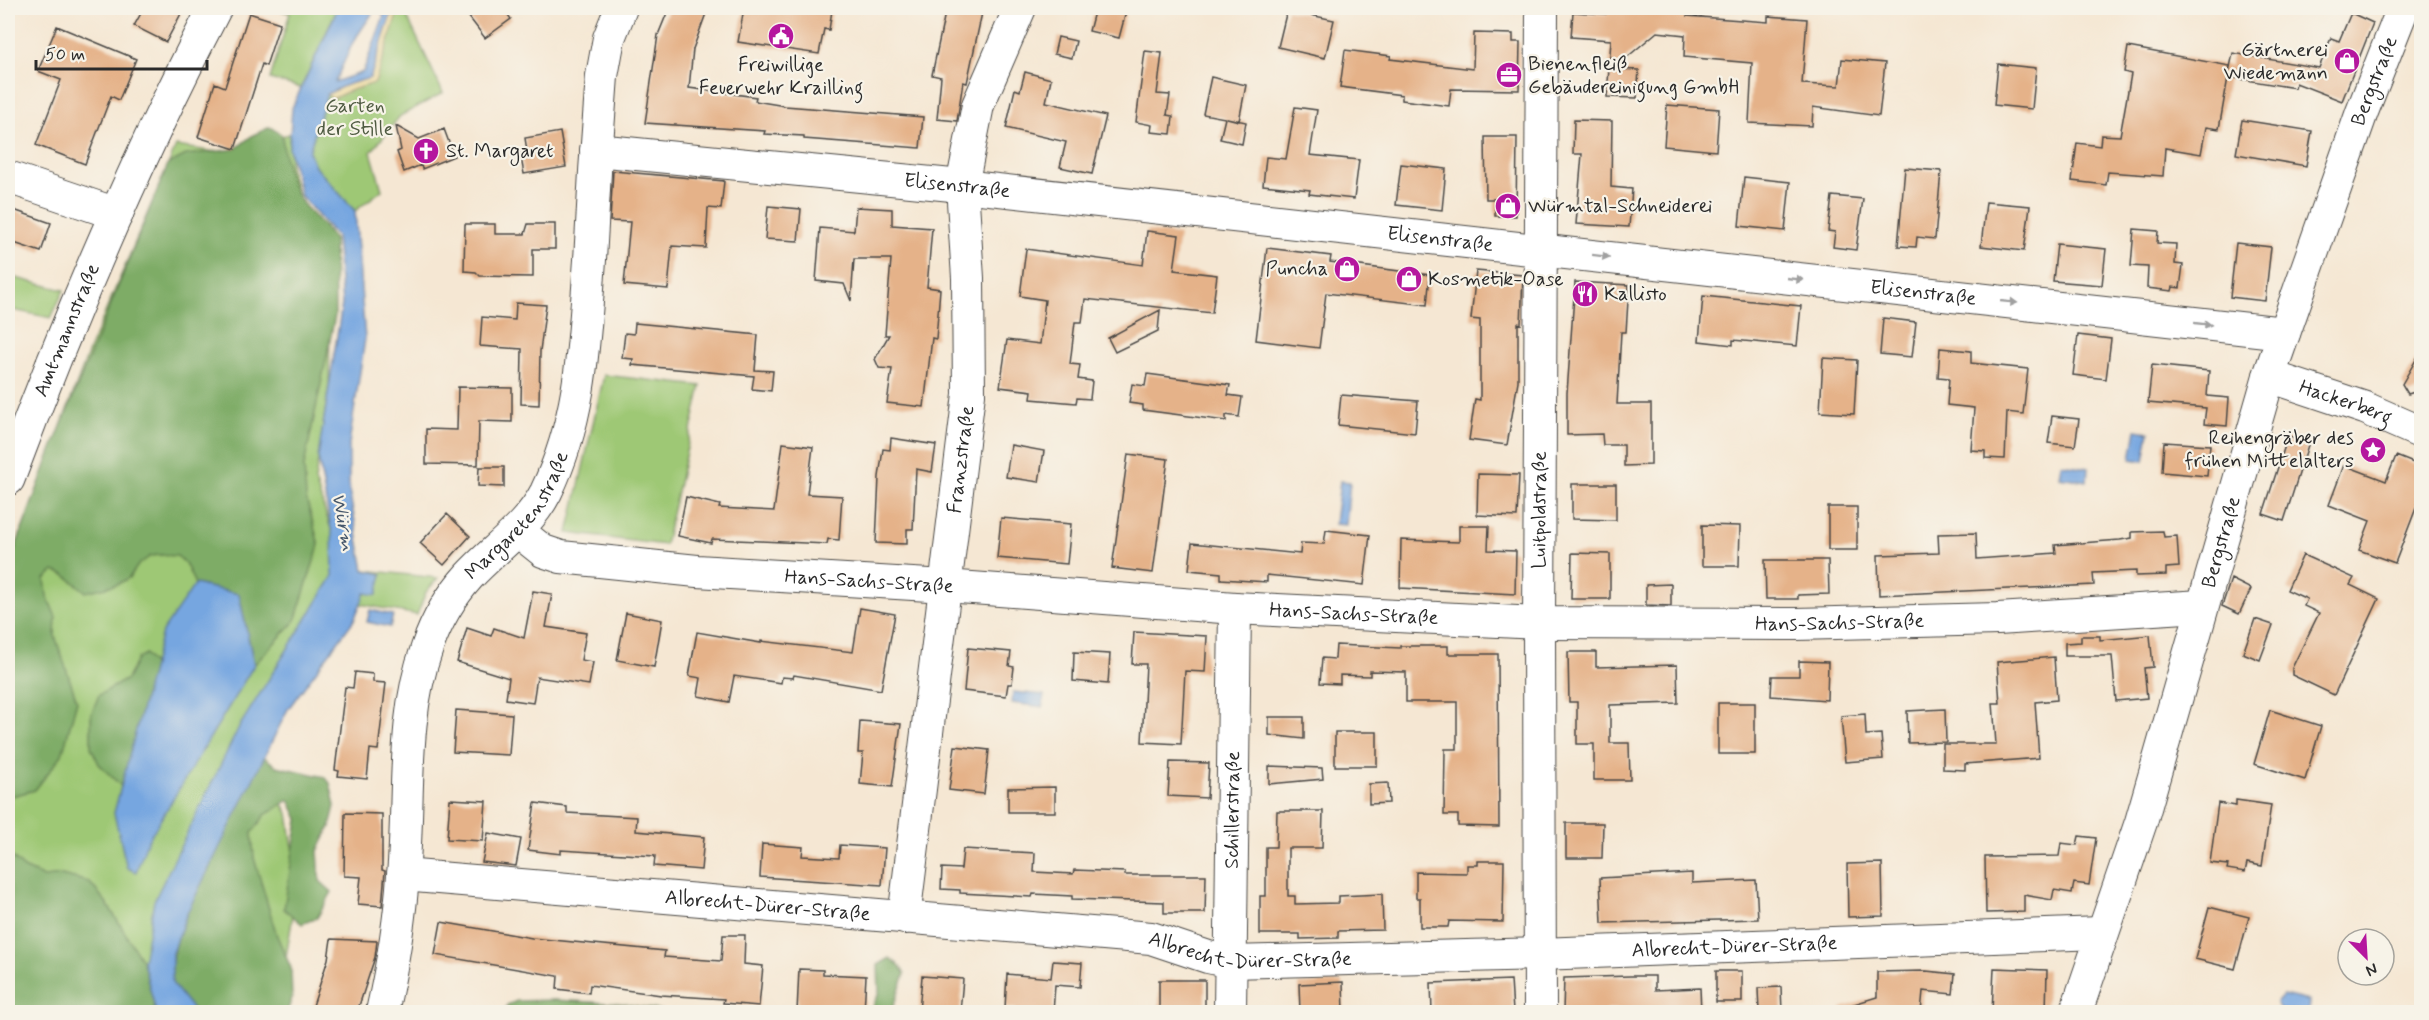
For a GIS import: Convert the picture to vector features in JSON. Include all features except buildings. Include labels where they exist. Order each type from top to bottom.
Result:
[{"type":"main road","name":"Amtmannstraße","points":[[8,479],[117,214],[169,96],[215,8]]},
{"type":"street","name":"Margaretenstraße","points":[[382,1012],[394,956],[404,875],[411,713],[426,649],[442,613],[468,578],[518,531],[539,505],[558,466],[582,374],[604,61],[621,8]]},
{"type":"street","name":"Franzstraße","points":[[904,918],[969,394],[968,278],[962,186],[978,105],[1020,8]]},
{"type":"street","name":"Luitpoldstraße","points":[[1540,1012],[1542,8]]},
{"type":"street","name":"Bergstraße","points":[[2076,1012],[2101,933],[2141,822],[2178,697],[2201,606],[2269,376],[2362,112],[2403,8]]},
{"type":"street","name":"Elisenstraße","points":[[596,150],[962,186],[2284,333]]},
{"type":"street","points":[[8,177],[117,214]]},
{"type":"street","name":"Hackerberg","points":[[2269,376],[2365,408],[2421,434]]},
{"type":"street","name":"Hans-Sachs-Straße","points":[[518,531],[543,551],[561,557],[697,571],[946,586],[1234,608],[1539,623],[1796,624],[1998,619],[2201,606]]},
{"type":"street","name":"Schillerstraße","points":[[1230,1012],[1234,608]]},
{"type":"street","name":"Albrecht-Dürer-Straße","points":[[404,875],[1151,938],[1208,957],[1231,962],[1539,954],[2101,933]]},
{"type":"green space","points":[[273,8],[337,9],[301,88],[270,79],[290,13]]},
{"type":"green space","name":"Garten der Stille","points":[[389,8],[403,8],[443,93],[400,116],[371,152],[382,190],[355,211],[315,166],[309,152],[327,94],[346,85],[370,78],[392,12]]},
{"type":"green space","points":[[270,127],[282,135],[292,185],[302,203],[334,240],[335,316],[304,466],[306,498],[319,545],[295,621],[254,665],[239,594],[195,584],[185,563],[177,556],[151,556],[139,564],[129,578],[118,584],[86,592],[65,575],[54,571],[45,579],[47,596],[56,617],[55,636],[77,701],[62,755],[35,790],[8,797],[8,568],[51,451],[168,164],[186,155],[235,149],[253,135]]},
{"type":"green space","points":[[289,134],[290,169],[301,206],[331,237],[329,384],[315,481],[342,562],[248,744],[288,813],[298,884],[277,1012],[8,1012],[8,568],[90,348],[176,146],[223,153]]},
{"type":"green space","points":[[8,276],[64,290],[51,318],[8,309]]},
{"type":"green space","points":[[604,375],[701,386],[665,545],[568,533]]},
{"type":"green space","points":[[364,570],[438,578],[426,592],[417,615],[360,604]]},
{"type":"green space","points":[[145,654],[154,665],[122,787],[99,764],[91,747],[91,715],[99,695],[127,679],[138,658]]},
{"type":"green space","points":[[263,756],[276,766],[325,777],[330,783],[335,806],[330,827],[318,851],[320,881],[332,892],[317,918],[302,924],[284,909],[298,819],[289,800],[265,815],[252,833],[254,858],[277,936],[291,968],[292,998],[287,1012],[195,1012],[172,984],[171,967],[178,940],[205,871]]},
{"type":"green space","points":[[8,853],[24,868],[44,877],[62,875],[89,882],[106,902],[143,962],[156,1012],[8,1012]]},
{"type":"green space","points":[[890,958],[900,966],[905,974],[891,1012],[870,1012],[879,993],[878,965]]},
{"type":"green space","points":[[554,1000],[625,1004],[668,1012],[505,1012],[507,1005],[517,1001]]},
{"type":"sand","points":[[389,8],[396,8],[398,12],[375,83],[332,99],[327,94],[346,85],[370,78],[392,12]]},
{"type":"water","name":"Würm","points":[[338,8],[376,8],[353,42],[335,82],[363,72],[384,16],[377,8],[389,8],[392,12],[370,78],[346,85],[327,94],[309,152],[315,166],[355,211],[365,339],[349,444],[349,490],[364,570],[382,574],[377,595],[365,593],[354,620],[288,709],[187,913],[172,953],[172,983],[195,1012],[156,1012],[143,962],[154,901],[239,727],[333,576],[332,534],[318,457],[342,304],[336,236],[301,196],[289,149],[292,108]]},
{"type":"water","points":[[2136,430],[2149,432],[2144,461],[2131,459]]},
{"type":"water","points":[[2061,464],[2088,468],[2087,481],[2059,477]]},
{"type":"water","points":[[1340,481],[1350,482],[1346,525],[1335,524]]},
{"type":"water","points":[[195,584],[239,594],[254,665],[147,842],[136,872],[127,868],[114,813],[162,632]]},
{"type":"water","points":[[370,610],[393,615],[390,627],[367,622]]},
{"type":"water","points":[[1013,692],[1044,695],[1043,707],[1012,703]]},
{"type":"water","points":[[2283,995],[2309,1001],[2308,1012],[2281,1012],[2276,1002]]},
{"type":"place","name":"Freiwillige Feuerwehr Krailling","points":[[781,36]]},
{"type":"place","name":"Gärtnerei Wiedemann","points":[[2347,61]]},
{"type":"place","name":"Bienenfleiß Gebäudereinigung GmbH","points":[[1509,75]]},
{"type":"place","name":"St. Margaret","points":[[426,151]]},
{"type":"place","name":"Würmtal-Schneiderei","points":[[1508,206]]},
{"type":"place","name":"Puncha","points":[[1347,269]]},
{"type":"place","name":"Kosmetik-Oase","points":[[1409,279]]},
{"type":"place","name":"Kallisto","points":[[1585,294]]},
{"type":"place","name":"Reihengräber des frühen Mittelalters","points":[[2373,450]]}]
